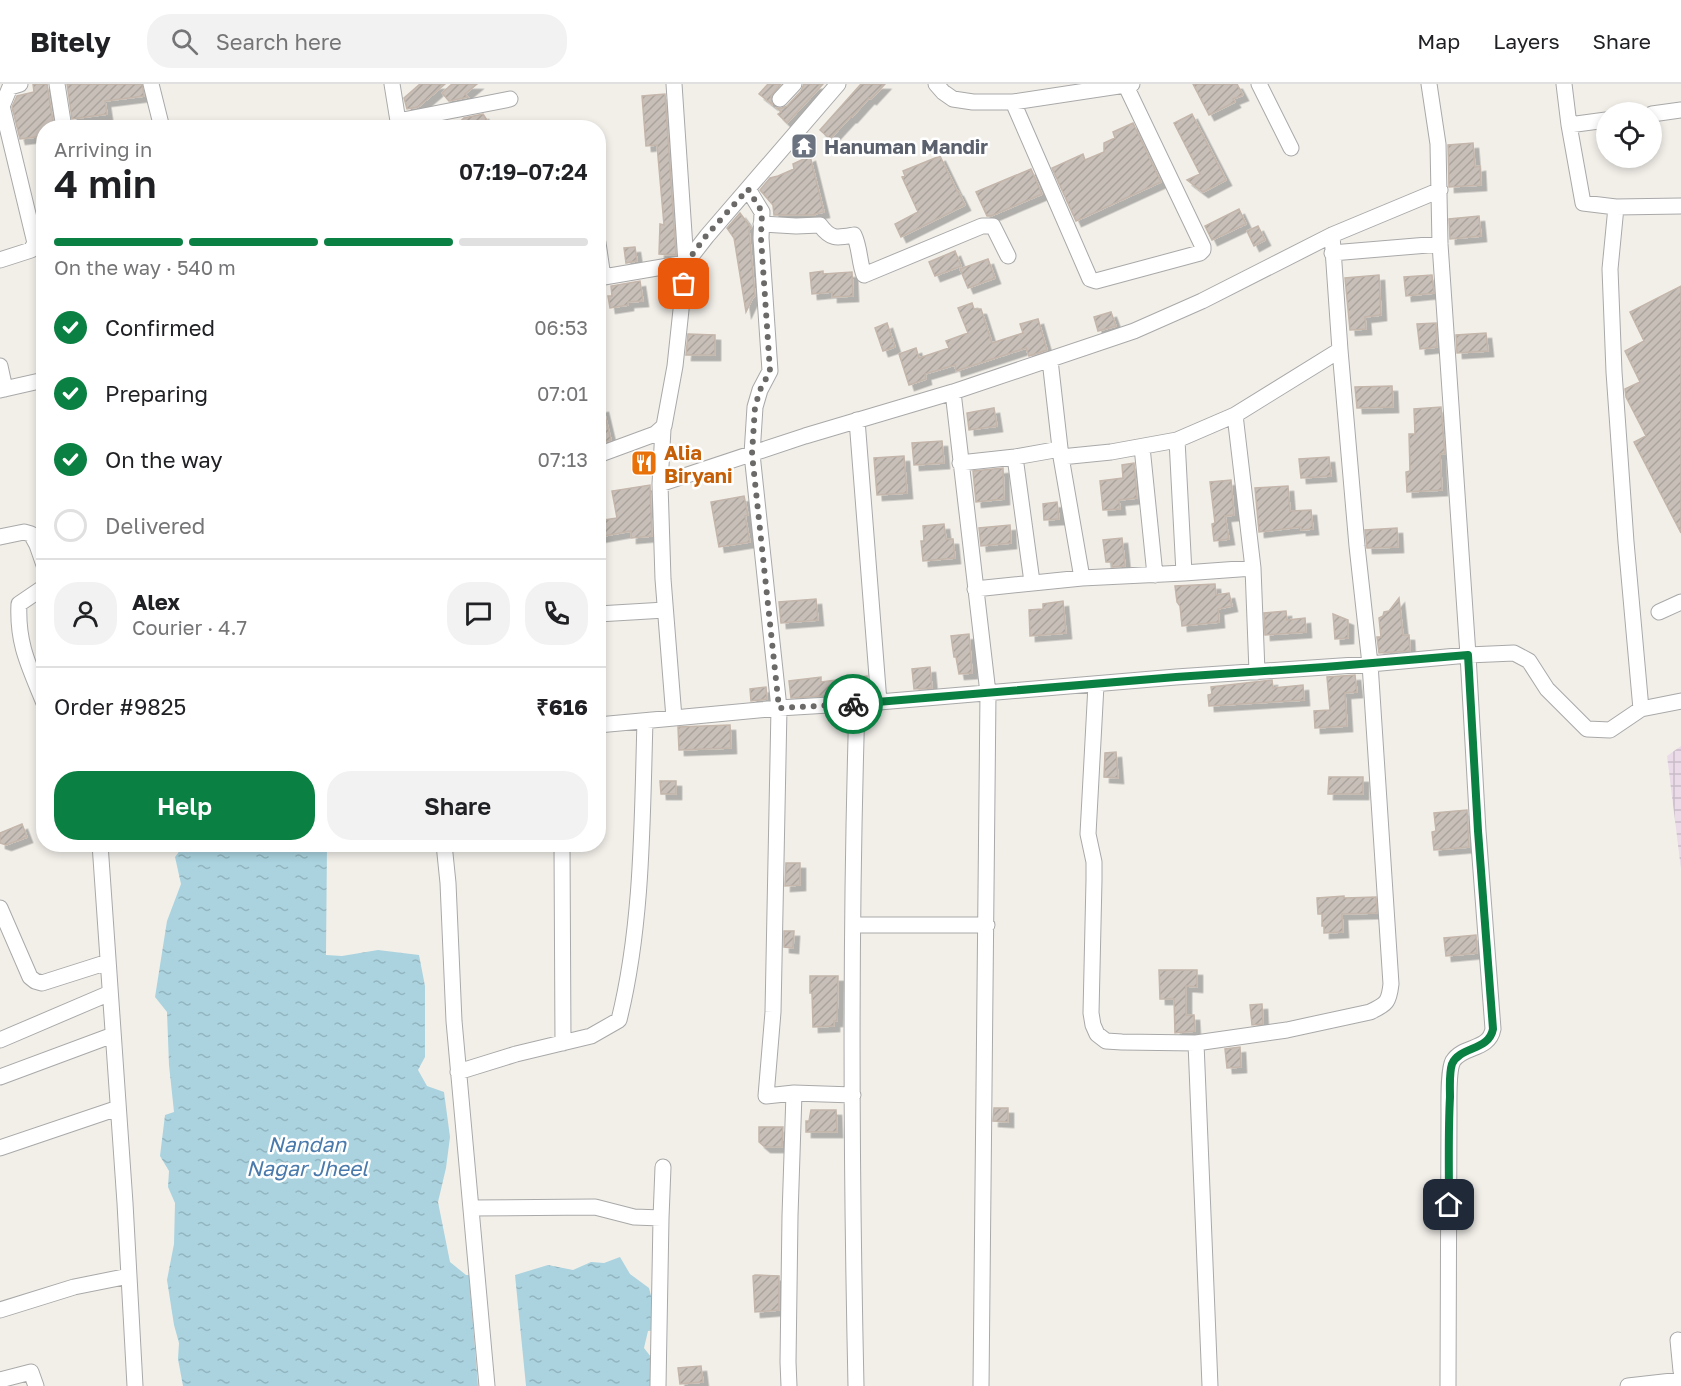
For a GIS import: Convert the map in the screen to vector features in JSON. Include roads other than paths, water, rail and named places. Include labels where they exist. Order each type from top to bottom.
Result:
[{"type":"street","points":[[0,260],[31,250],[35,243],[1,109],[10,87],[20,84]]},
{"type":"street","points":[[57,84],[63,120]]},
{"type":"street","points":[[151,84],[160,120]]},
{"type":"street","points":[[392,84],[399,120]]},
{"type":"street","points":[[674,84],[686,263],[675,366],[663,429],[660,484],[665,610],[674,718]]},
{"type":"street","points":[[780,99],[794,84]]},
{"type":"street","points":[[606,276],[686,263],[706,236],[838,84]]},
{"type":"street","points":[[936,84],[953,99],[973,102],[1013,102],[1129,85],[1203,250],[1200,253],[1096,281],[1090,279],[1013,102]]},
{"type":"street","points":[[1259,84],[1291,148]]},
{"type":"street","points":[[1429,84],[1438,144],[1440,244],[1493,1029],[1488,1041],[1459,1055],[1453,1062],[1451,1070],[1448,1386]]},
{"type":"street","points":[[1564,84],[1583,203],[1616,207],[1681,206]]},
{"type":"street","points":[[418,120],[510,99]]},
{"type":"street","points":[[1662,113],[1681,110]]},
{"type":"street","points":[[1569,125],[1596,121]]},
{"type":"street","points":[[748,189],[762,212],[770,371],[760,390],[755,407],[752,454],[779,708],[773,1012],[766,1096],[794,1093],[853,1095]]},
{"type":"street","points":[[660,484],[857,420],[953,392],[1134,331],[1174,314],[1332,235],[1440,190]]},
{"type":"street","points":[[1616,207],[1610,270],[1614,372],[1641,709]]},
{"type":"street","points":[[761,224],[820,225],[832,237],[854,235],[864,275],[982,226],[993,226],[1008,256]]},
{"type":"street","points":[[1096,685],[1088,834],[1094,862],[1091,1013],[1097,1034],[1106,1041],[1196,1043],[1287,1030],[1370,1012],[1383,1006],[1389,999],[1391,984],[1370,664],[1357,546],[1332,235]]},
{"type":"street","points":[[1332,253],[1440,244]]},
{"type":"street","points":[[960,463],[1142,447],[1177,440],[1235,416],[1340,350]]},
{"type":"street","points":[[1050,360],[1061,453],[1082,578]]},
{"type":"street","points":[[0,366],[3,389],[36,382]]},
{"type":"street","points":[[953,392],[988,693],[981,1386]]},
{"type":"street","points":[[1235,416],[1253,568],[1257,672]]},
{"type":"street","points":[[857,420],[879,702]]},
{"type":"street","points":[[606,452],[663,429]]},
{"type":"street","points":[[1177,440],[1184,573]]},
{"type":"street","points":[[1142,447],[1155,575]]},
{"type":"street","points":[[1015,457],[1032,582]]},
{"type":"street","points":[[0,537],[24,532],[31,534],[36,543]]},
{"type":"street","points":[[975,589],[1082,578],[1253,568]]},
{"type":"street","points":[[36,592],[19,604],[18,625],[23,651],[36,683]]},
{"type":"street","points":[[1659,612],[1681,602]]},
{"type":"street","points":[[606,614],[665,610]]},
{"type":"street","points":[[606,724],[779,708],[857,704],[1176,677],[1514,653],[1529,661],[1547,689],[1587,729],[1610,730],[1641,709],[1681,701]]},
{"type":"street","points":[[856,1386],[852,1230],[853,839],[857,704]]},
{"type":"street","points":[[458,1072],[516,1054],[591,1036],[618,1020],[628,982],[637,913],[645,721]]},
{"type":"street","points":[[101,852],[135,1386]]},
{"type":"street","points":[[445,852],[458,1072],[487,1386]]},
{"type":"street","points":[[562,852],[563,1043]]},
{"type":"street","points":[[0,908],[6,934],[30,977],[36,981],[42,983],[108,962]]},
{"type":"street","points":[[853,925],[987,926]]},
{"type":"street","points":[[0,1040],[110,993]]},
{"type":"street","points":[[0,1077],[113,1035]]},
{"type":"street","points":[[1196,1043],[1210,1386]]},
{"type":"street","points":[[789,1386],[790,1216],[794,1093]]},
{"type":"street","points":[[0,1148],[118,1108]]},
{"type":"street","points":[[658,1386],[663,1167]]},
{"type":"street","points":[[471,1208],[595,1207],[634,1216],[661,1218]]},
{"type":"street","points":[[0,1310],[74,1287],[129,1276]]},
{"type":"street","points":[[1678,1340],[1681,1371]]},
{"type":"street","points":[[0,1380],[31,1372],[36,1386]]},
{"type":"street","points":[[1628,1386],[1681,1380]]},
{"type":"water","name":"Nandan Nagar Jheel","points":[[179,852],[327,852],[326,955],[342,956],[378,950],[419,955],[425,986],[425,1057],[418,1070],[427,1086],[444,1092],[450,1137],[438,1202],[450,1262],[469,1275],[478,1386],[183,1386],[178,1359],[179,1343],[167,1280],[174,1244],[175,1203],[168,1187],[169,1171],[160,1156],[165,1115],[174,1112],[167,1012],[155,997],[167,921],[181,884],[175,857]]},
{"type":"water","points":[[620,1257],[630,1274],[649,1288],[654,1307],[651,1315],[655,1321],[656,1330],[648,1331],[644,1348],[655,1362],[653,1386],[526,1386],[515,1275],[548,1265],[573,1270],[591,1262],[604,1263]]},
{"type":"place","name":"Hanuman Mandir","points":[[804,146]]},
{"type":"place","name":"Alia Biryani","points":[[644,463]]}]
